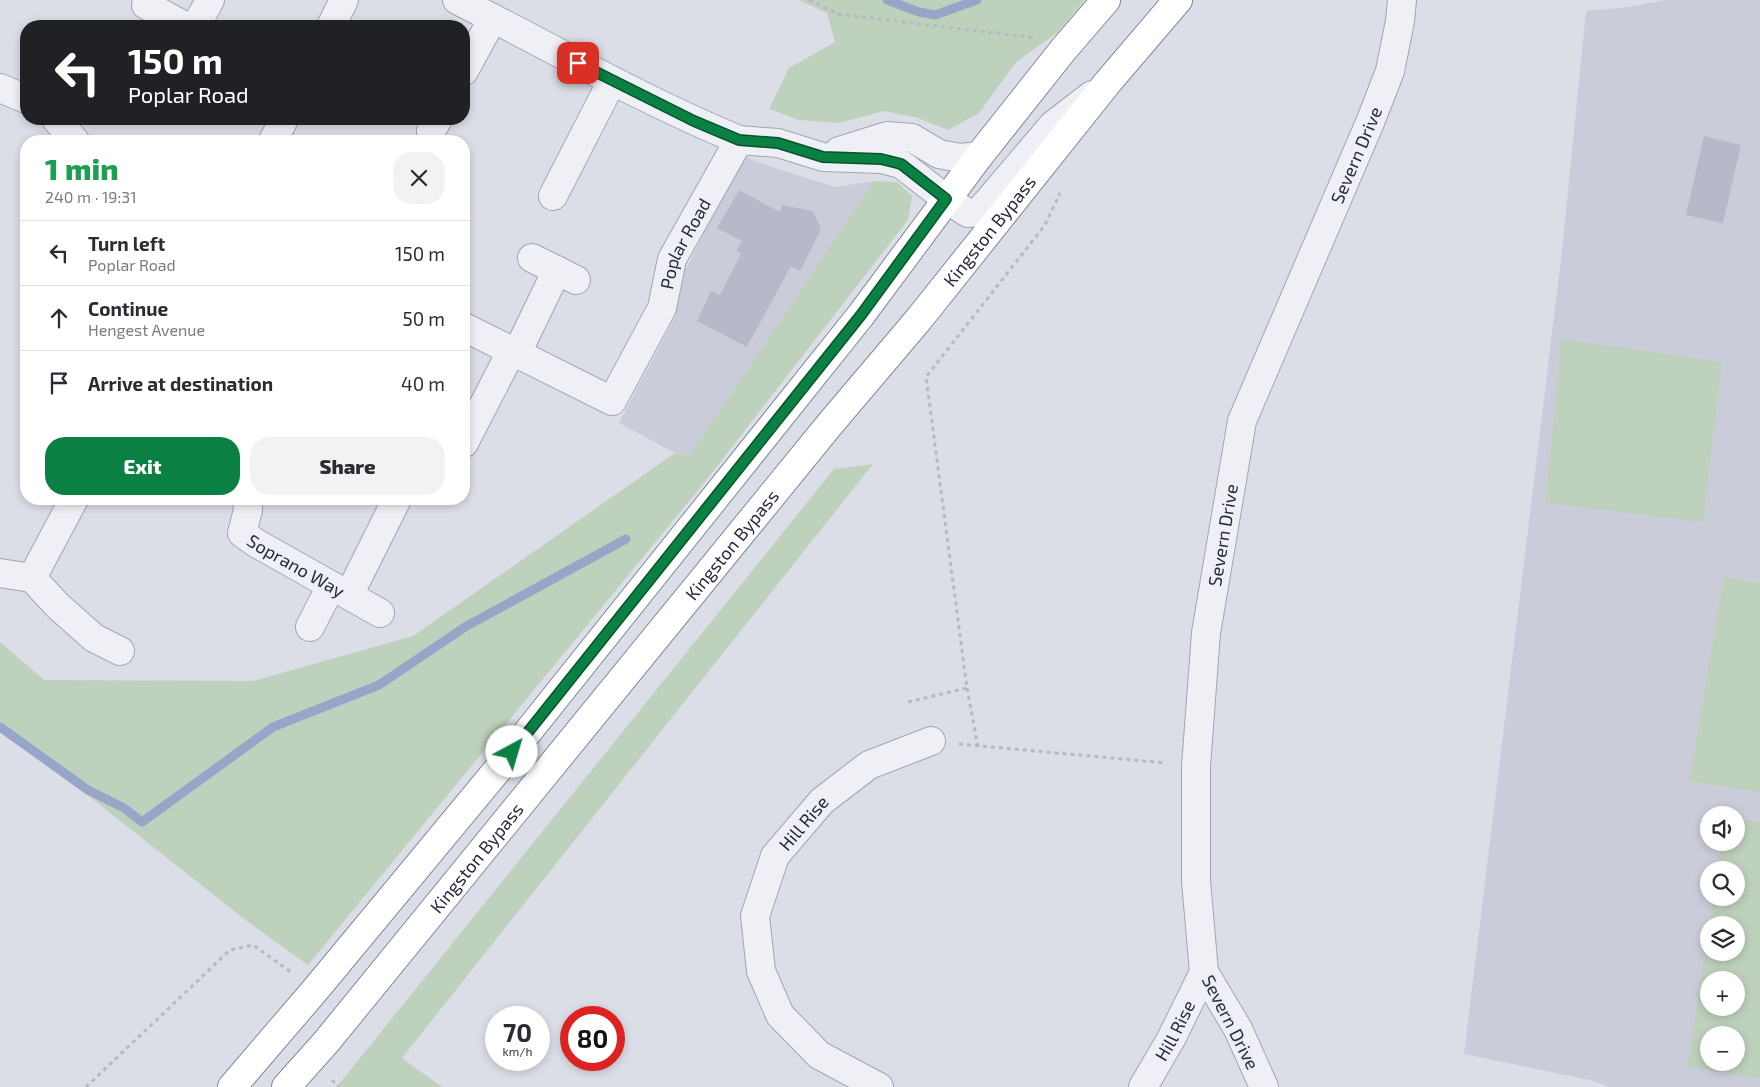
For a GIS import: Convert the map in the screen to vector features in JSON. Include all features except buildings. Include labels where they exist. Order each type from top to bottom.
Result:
[{"type":"highway","points":[[232,1087],[316,989],[499,768],[855,323],[979,156],[1063,50],[1106,0]]},
{"type":"highway","name":"Kingston Bypass","points":[[286,1087],[327,1041],[811,447],[919,319],[1108,82],[1178,0]]},
{"type":"street","points":[[192,20],[210,0]]},
{"type":"street","points":[[334,20],[344,0]]},
{"type":"street","points":[[457,0],[612,81],[694,121],[739,140],[778,143],[823,157],[881,159],[901,164],[946,199],[968,213],[979,212],[1053,125],[1108,82]]},
{"type":"street","name":"Severn Drive","points":[[1264,1087],[1238,1029],[1204,972],[1196,881],[1196,766],[1206,633],[1242,421],[1371,120],[1390,70],[1400,21],[1402,0]]},
{"type":"street","points":[[146,5],[175,20]]},
{"type":"street","points":[[470,60],[493,18]]},
{"type":"street","points":[[553,196],[612,81]]},
{"type":"street","points":[[0,88],[20,96]]},
{"type":"street","points":[[61,125],[70,135]]},
{"type":"street","points":[[823,157],[887,136],[912,138],[939,154],[960,158],[979,156]]},
{"type":"street","name":"Poplar Road","points":[[470,330],[612,401],[662,308],[672,259],[739,140]]},
{"type":"street","points":[[470,432],[514,352],[566,275],[532,258]]},
{"type":"street","points":[[32,578],[71,505]]},
{"type":"street","name":"Soprano Way","points":[[248,505],[242,533],[256,543],[380,613]]},
{"type":"street","points":[[310,627],[340,591],[394,505]]},
{"type":"street","points":[[0,573],[32,578],[58,606],[94,638],[120,651]]},
{"type":"street","name":"Hill Rise","points":[[879,1087],[819,1055],[780,1015],[761,971],[755,916],[775,856],[822,801],[869,765],[931,741]]},
{"type":"street","name":"Hill Rise","points":[[1143,1087],[1172,1038],[1204,972]]},
{"type":"path","points":[[810,0],[838,14],[1036,38]]},
{"type":"path","points":[[978,747],[967,688],[926,377],[1045,225],[1063,185]]},
{"type":"path","points":[[908,702],[967,688]]},
{"type":"path","points":[[931,741],[978,747],[1196,766]]},
{"type":"path","points":[[86,1087],[230,950],[253,945],[316,989]]},
{"type":"shaded area","points":[[1665,0],[1760,0],[1760,1087],[1610,1087],[1590,1080],[1464,1054],[1562,251],[1586,11],[1628,7]]},
{"type":"shaded area","points":[[744,156],[835,187],[874,181],[689,455],[675,453],[619,423],[675,317],[685,270]]},
{"type":"green space","points":[[799,0],[1085,0],[1057,33],[1016,62],[979,113],[948,130],[918,118],[884,111],[839,123],[799,120],[769,109],[789,68],[835,42],[827,13]]},
{"type":"green space","points":[[874,181],[897,182],[912,196],[908,220],[704,483],[308,965],[248,922],[0,726],[0,642],[44,680],[253,681],[413,636],[675,453],[689,455]]},
{"type":"green space","points":[[1562,339],[1722,362],[1703,522],[1545,503]]},
{"type":"green space","points":[[873,464],[402,1058],[442,1087],[336,1087],[834,469]]},
{"type":"green space","points":[[1724,577],[1760,583],[1760,792],[1689,781]]},
{"type":"green space","points":[[1745,820],[1760,822],[1760,1078],[1714,1071],[1745,1071],[1745,1026],[1700,1026],[1700,1069],[1687,1067],[1700,984],[1700,1016],[1745,1016],[1745,971],[1702,971],[1704,961],[1745,961],[1745,916],[1710,916],[1712,906],[1745,906],[1745,861],[1718,861],[1720,851],[1745,851]]},
{"type":"waterway","points":[[887,0],[919,12],[935,15],[977,0]]},
{"type":"waterway","points":[[0,727],[88,790],[124,808],[142,822],[273,727],[379,685],[465,627],[626,539]]},
{"type":"route","points":[[512,752],[861,315],[946,199],[901,164],[881,159],[823,157],[778,143],[739,140],[694,121],[578,63]]}]
